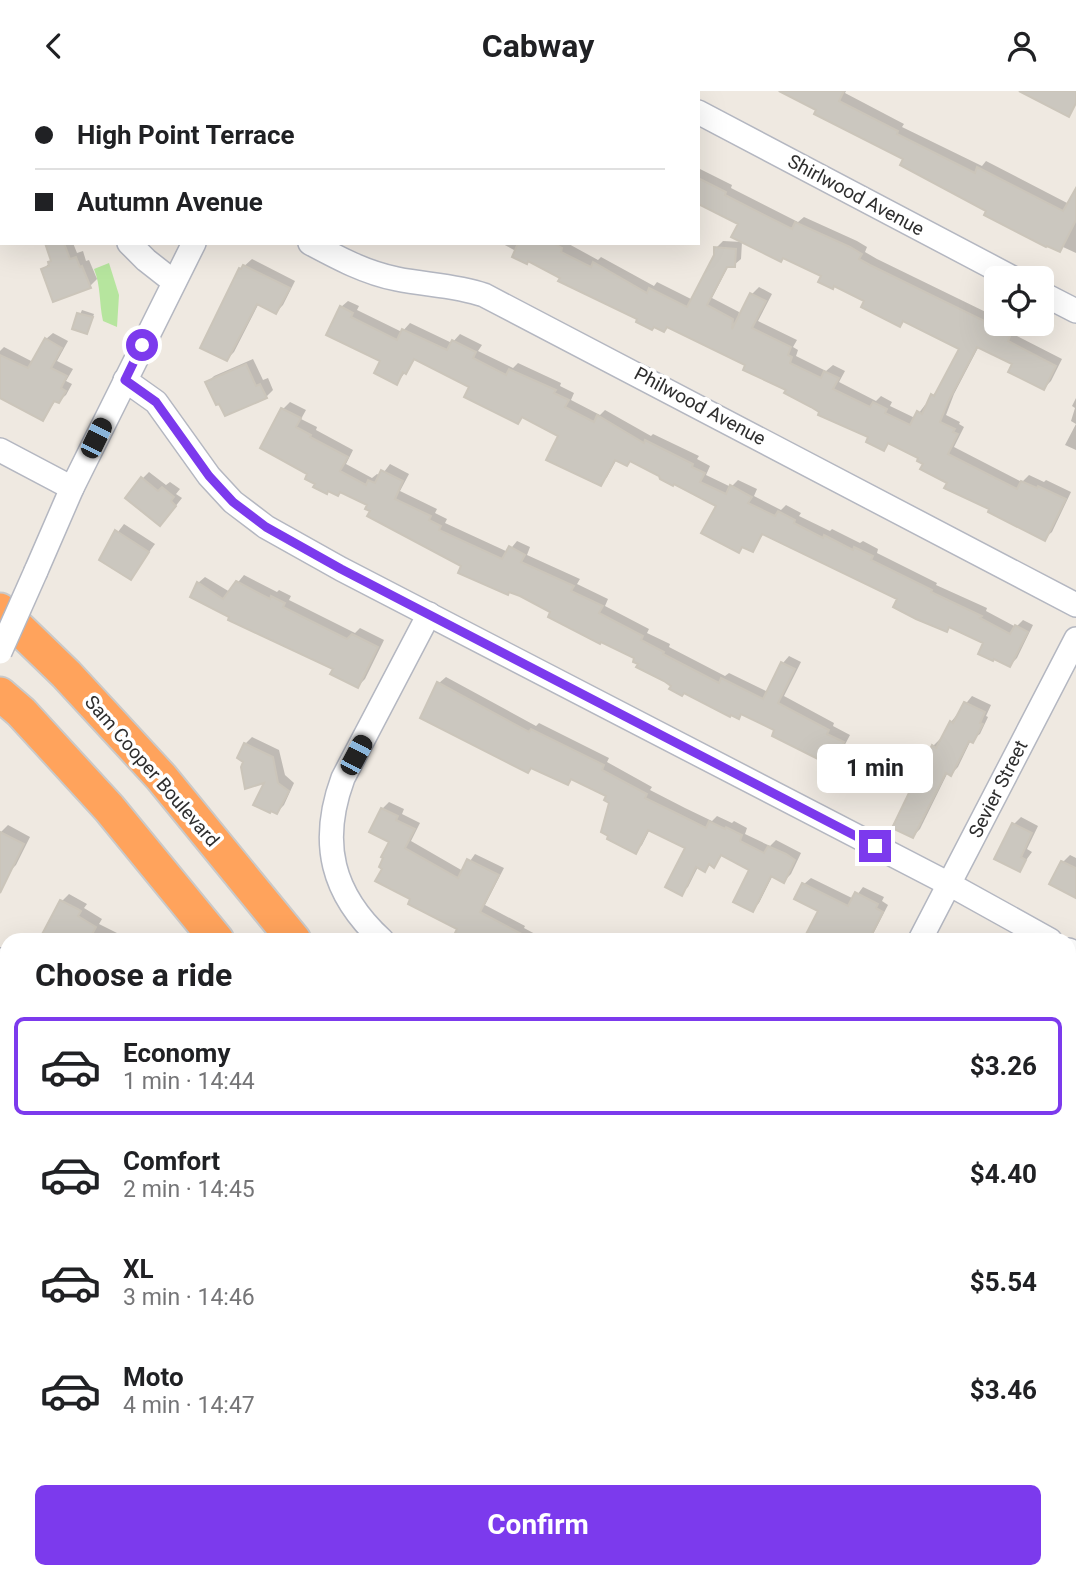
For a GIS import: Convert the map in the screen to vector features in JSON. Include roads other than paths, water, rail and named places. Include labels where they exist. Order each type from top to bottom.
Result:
[{"type":"highway","name":"Sam Cooper Boulevard","points":[[0,610],[66,674],[161,777],[288,933]]},
{"type":"highway","points":[[0,694],[21,712],[109,807],[211,933]]},
{"type":"street","name":"Shirlwood Avenue","points":[[700,113],[990,266]]},
{"type":"street","points":[[131,245],[174,282]]},
{"type":"street","points":[[0,652],[72,488],[193,245]]},
{"type":"street","name":"Philwood Avenue","points":[[314,245],[372,272],[399,279],[462,288],[484,295],[1076,605]]},
{"type":"street","points":[[1054,300],[1076,311]]},
{"type":"street","points":[[125,380],[156,402],[209,476],[248,514],[294,544],[949,884],[1037,933]]},
{"type":"street","points":[[0,450],[72,488]]},
{"type":"street","points":[[375,933],[350,904],[338,878],[332,850],[335,800],[343,778],[429,614]]},
{"type":"street","name":"Sevier Street","points":[[924,933],[1076,639]]}]
